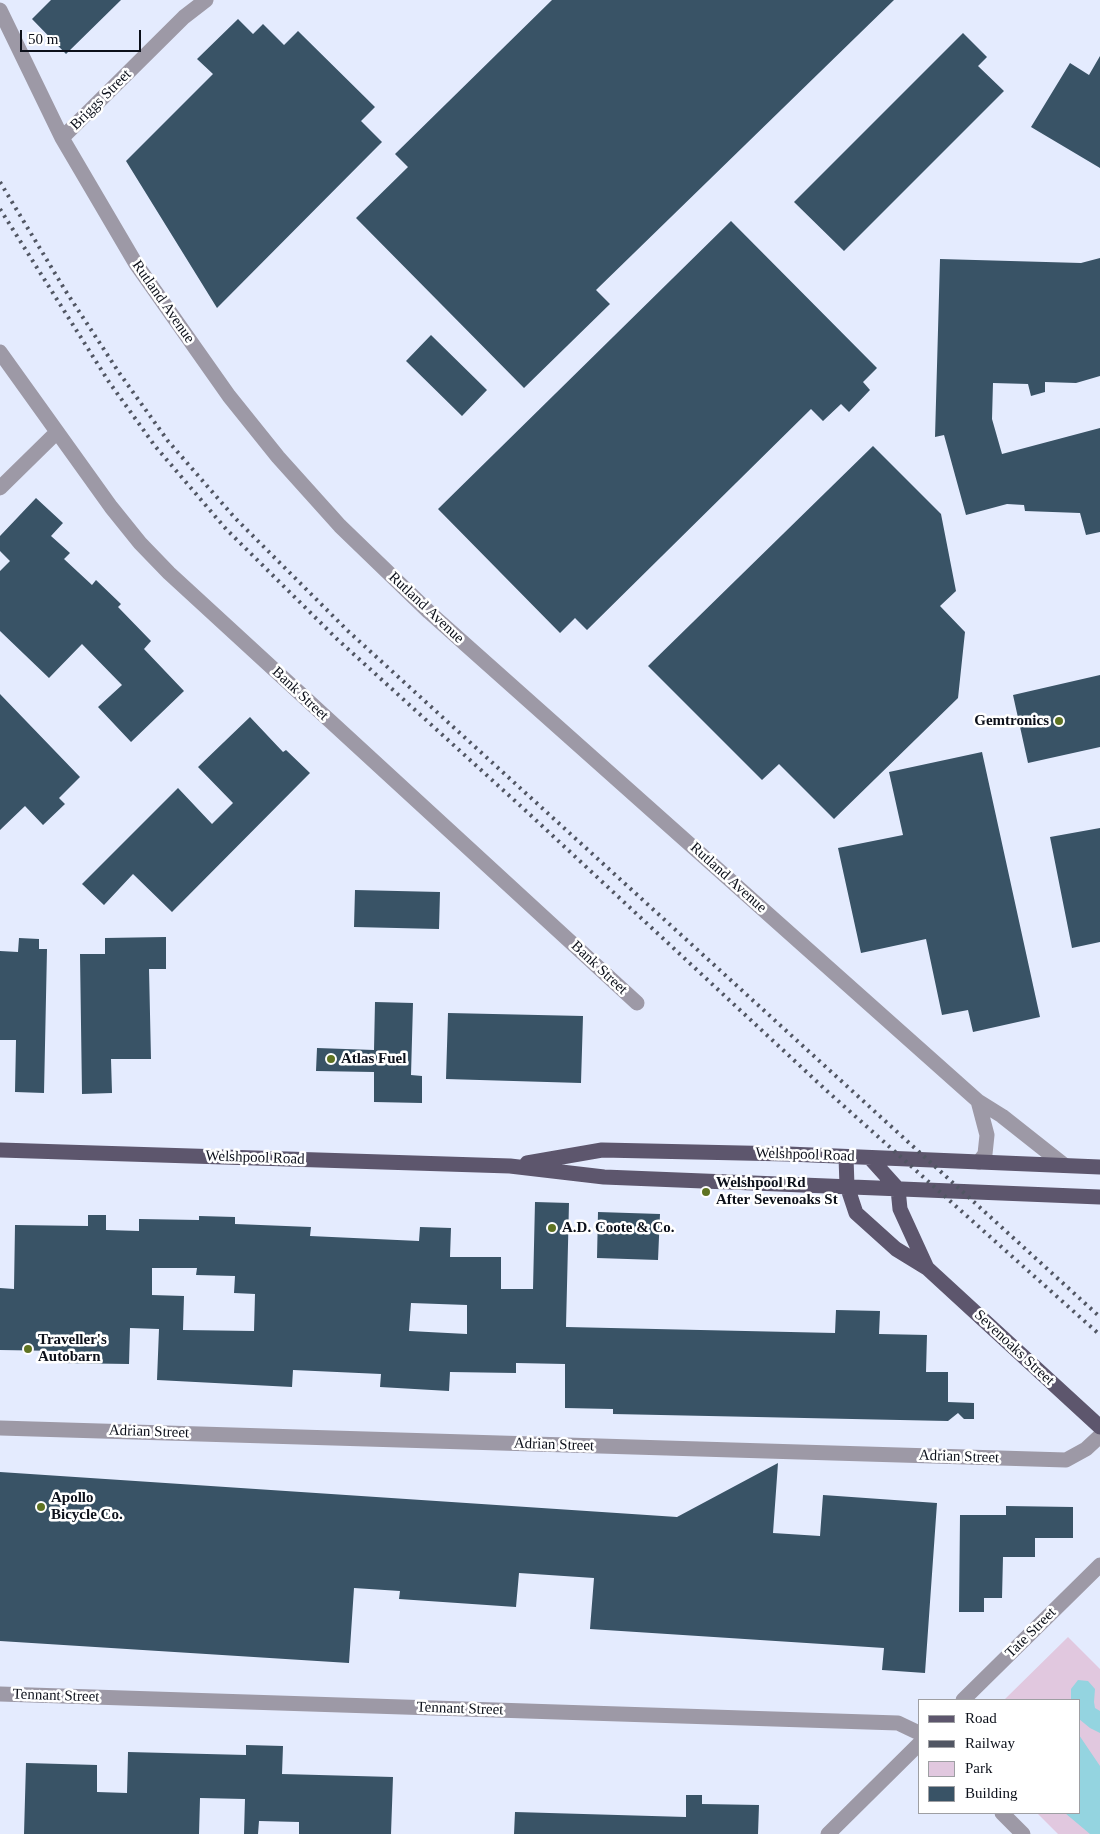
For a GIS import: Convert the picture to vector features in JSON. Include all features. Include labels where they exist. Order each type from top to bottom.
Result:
[{"type":"main road","name":"Welshpool Road","points":[[0,1150],[510,1166],[604,1177],[1100,1197]]},
{"type":"main road","name":"Welshpool Road","points":[[510,1166],[602,1150],[1100,1167]]},
{"type":"main road","name":"Sevenoaks Street","points":[[846,1157],[846,1186],[856,1213],[896,1249],[928,1268],[1100,1427]]},
{"type":"main road","points":[[870,1158],[898,1189]]},
{"type":"main road","name":"Sevenoaks Street","points":[[898,1189],[900,1209],[928,1268]]},
{"type":"street","name":"Briggs Street","points":[[62,138],[184,17],[206,0]]},
{"type":"street","name":"Rutland Avenue","points":[[0,10],[62,138],[136,264],[229,396],[278,457],[340,526],[429,612],[978,1101],[1002,1116],[1064,1165]]},
{"type":"street","name":"Bank Street","points":[[0,352],[56,433],[140,543],[169,573],[637,1003]]},
{"type":"street","points":[[0,488],[56,433]]},
{"type":"street","points":[[978,1101],[988,1135],[984,1154],[978,1162]]},
{"type":"street","name":"Adrian Street","points":[[0,1428],[1066,1460],[1086,1450],[1100,1436]]},
{"type":"street","name":"Tate Street","points":[[964,1699],[1100,1565]]},
{"type":"street","name":"Tennant Street","points":[[0,1694],[898,1723],[918,1733]]},
{"type":"street","points":[[828,1834],[918,1745]]},
{"type":"street","points":[[1003,1814],[1023,1834]]},
{"type":"green space","points":[[1068,1637],[1100,1669],[1100,1834],[1058,1834],[1038,1814],[1080,1814],[1080,1699],[1005,1699]]},
{"type":"water","points":[[1078,1680],[1088,1681],[1095,1689],[1095,1708],[1100,1711],[1100,1733],[1080,1720],[1080,1699],[1071,1699],[1071,1689]]},
{"type":"water","points":[[1080,1736],[1100,1766],[1100,1834],[1090,1834],[1066,1814],[1080,1814]]},
{"type":"building","points":[[51,0],[121,0],[66,54],[32,19]]},
{"type":"building","points":[[552,0],[894,0],[596,290],[610,304],[524,388],[356,218],[408,167],[395,154]]},
{"type":"building","points":[[238,19],[253,34],[263,24],[284,45],[298,31],[375,107],[361,121],[382,142],[217,308],[126,161],[213,74],[197,59]]},
{"type":"building","points":[[963,33],[987,57],[978,66],[1004,91],[844,251],[794,202]]},
{"type":"building","points":[[1100,56],[1100,168],[1031,127],[1070,63],[1089,75]]},
{"type":"building","points":[[731,221],[877,368],[863,382],[870,390],[849,412],[841,404],[823,421],[811,409],[587,630],[575,618],[560,633],[438,509]]},
{"type":"building","points":[[1100,258],[1100,376],[1076,383],[1045,382],[1045,392],[1031,396],[1028,384],[993,383],[992,419],[1002,454],[1100,428],[1100,532],[1086,535],[1080,513],[1025,511],[1024,505],[1007,504],[966,515],[944,435],[935,437],[940,259],[1081,263]]},
{"type":"building","points":[[431,335],[487,390],[462,416],[406,361]]},
{"type":"building","points":[[873,446],[941,514],[956,591],[940,606],[965,632],[958,698],[834,819],[779,764],[762,780],[648,666]]},
{"type":"building","points":[[36,498],[63,523],[51,536],[70,553],[64,559],[92,585],[96,580],[121,604],[118,607],[151,641],[144,649],[184,691],[131,742],[98,707],[122,685],[82,644],[49,678],[0,631],[0,571],[10,561],[0,551],[0,536]]},
{"type":"building","name":"Gemtronics","points":[[1100,675],[1100,747],[1028,763],[1013,695]]},
{"type":"building","points":[[0,694],[80,777],[59,798],[65,804],[43,825],[25,806],[0,830]]},
{"type":"building","points":[[250,717],[283,752],[286,750],[310,773],[172,912],[133,874],[104,905],[82,884],[178,788],[212,824],[233,803],[198,767]]},
{"type":"building","points":[[982,752],[1040,1017],[973,1032],[968,1010],[942,1015],[926,939],[861,953],[838,848],[903,835],[889,772]]},
{"type":"building","points":[[1100,828],[1100,942],[1072,948],[1050,837]]},
{"type":"building","points":[[355,890],[440,892],[439,929],[354,927]]},
{"type":"building","points":[[166,937],[166,969],[149,969],[151,1059],[111,1059],[112,1093],[82,1094],[80,954],[105,954],[105,938]]},
{"type":"building","points":[[19,938],[39,939],[39,949],[47,949],[44,1093],[15,1092],[16,1040],[0,1040],[0,951],[18,952]]},
{"type":"building","points":[[375,1002],[413,1003],[411,1075],[422,1076],[422,1103],[374,1102],[374,1072],[316,1071],[317,1048],[374,1050]]},
{"type":"building","points":[[448,1013],[583,1016],[581,1083],[446,1079]]},
{"type":"building","points":[[535,1202],[569,1203],[566,1327],[835,1333],[836,1310],[880,1311],[879,1334],[927,1335],[926,1372],[948,1372],[948,1402],[974,1403],[974,1419],[964,1419],[958,1413],[948,1421],[613,1414],[613,1409],[565,1408],[565,1364],[516,1363],[516,1373],[450,1372],[449,1391],[380,1387],[381,1374],[293,1370],[292,1387],[157,1380],[159,1329],[130,1328],[129,1364],[61,1363],[61,1351],[0,1350],[0,1288],[14,1289],[15,1225],[88,1226],[88,1215],[106,1215],[106,1230],[139,1231],[139,1219],[199,1220],[199,1216],[235,1217],[235,1224],[311,1227],[310,1236],[419,1241],[420,1227],[451,1228],[450,1257],[501,1257],[501,1289],[533,1289]],"holes":[[[152,1268],[197,1268],[196,1275],[235,1276],[234,1293],[255,1294],[254,1331],[183,1330],[184,1296],[152,1295]],[[411,1303],[467,1305],[467,1334],[409,1331]]]},
{"type":"building","points":[[598,1212],[660,1214],[658,1260],[597,1258]]},
{"type":"building","points":[[778,1463],[773,1533],[820,1536],[823,1495],[937,1503],[925,1673],[882,1670],[884,1648],[590,1629],[594,1578],[519,1573],[516,1607],[399,1599],[400,1591],[354,1588],[349,1663],[0,1641],[0,1472],[677,1517]]},
{"type":"building","points":[[1006,1506],[1073,1507],[1073,1538],[1035,1538],[1035,1557],[1003,1557],[1002,1598],[984,1598],[984,1612],[959,1612],[960,1515],[1006,1515]]},
{"type":"building","points":[[246,1745],[283,1746],[282,1774],[393,1777],[391,1834],[299,1834],[299,1822],[259,1821],[258,1834],[244,1834],[245,1799],[200,1798],[199,1834],[24,1834],[26,1763],[97,1765],[97,1792],[127,1793],[128,1752],[246,1755]]},
{"type":"building","points":[[686,1795],[702,1795],[702,1804],[759,1805],[758,1834],[514,1834],[515,1812],[686,1817]]},
{"type":"railway","points":[[0,182],[65,290],[120,374],[168,441],[235,518],[348,631],[1100,1317]]},
{"type":"railway","points":[[0,209],[109,382],[155,446],[226,529],[337,639],[525,810],[827,1091],[1100,1335]]},
{"type":"place","name":"Gemtronics","points":[[1059,721]]},
{"type":"place","name":"Atlas Fuel","points":[[331,1059]]},
{"type":"place","name":"Welshpool Rd After Sevenoaks St","points":[[706,1192]]},
{"type":"place","name":"A.D. Coote & Co.","points":[[552,1228]]},
{"type":"place","name":"Traveller's Autobarn","points":[[28,1349]]},
{"type":"place","name":"Apollo Bicycle Co.","points":[[41,1507]]}]
